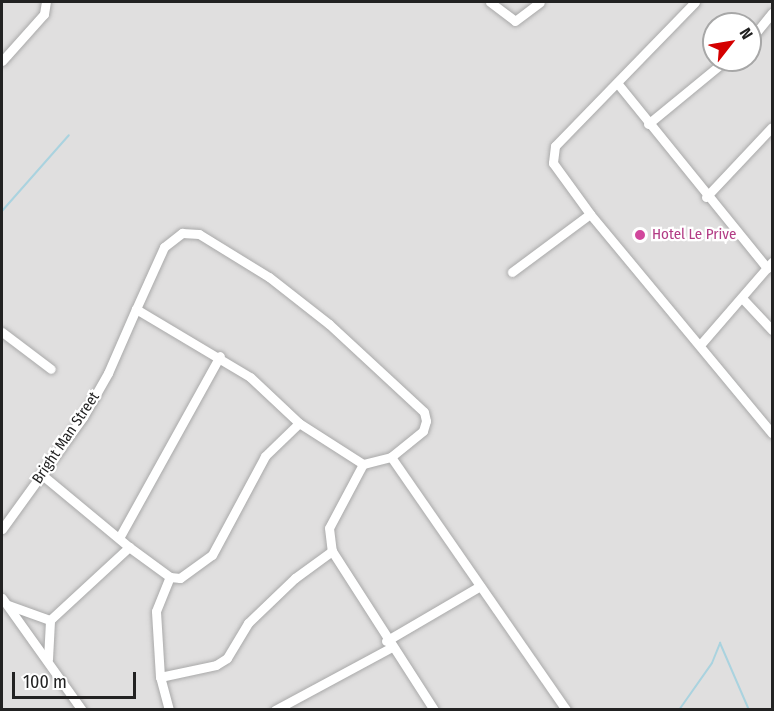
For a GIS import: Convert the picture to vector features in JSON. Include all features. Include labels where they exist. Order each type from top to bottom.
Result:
[{"type":"street","points":[[2,61],[44,14],[46,2]]},
{"type":"street","points":[[490,2],[515,21],[540,2]]},
{"type":"street","points":[[695,2],[618,84],[555,146],[552,155],[560,175],[590,214],[772,433]]},
{"type":"street","points":[[762,25],[772,13]]},
{"type":"street","points":[[648,124],[711,72]]},
{"type":"street","points":[[618,84],[706,197],[770,265],[700,345]]},
{"type":"street","points":[[706,197],[772,127]]},
{"type":"street","points":[[512,272],[590,214]]},
{"type":"street","name":"Bright Man Street","points":[[2,529],[83,417],[108,373],[136,309],[174,237],[182,233],[199,234],[269,277],[329,324],[424,412],[426,421],[423,430],[391,457]]},
{"type":"street","points":[[742,298],[772,330]]},
{"type":"street","points":[[136,309],[220,356],[250,376],[299,423],[363,464],[391,457],[566,710]]},
{"type":"street","points":[[2,333],[51,369]]},
{"type":"street","points":[[119,538],[220,356]]},
{"type":"street","points":[[41,474],[129,547],[170,577],[180,578],[212,555],[265,456],[299,423]]},
{"type":"street","points":[[363,464],[329,528],[332,551],[388,644],[434,710]]},
{"type":"street","points":[[48,659],[50,620],[129,547]]},
{"type":"street","points":[[160,677],[216,665],[227,658],[248,623],[295,578],[332,551]]},
{"type":"street","points":[[169,710],[160,677],[156,611],[170,577]]},
{"type":"street","points":[[275,710],[388,644],[480,586]]},
{"type":"street","points":[[4,601],[50,620]]},
{"type":"street","points":[[4,601],[48,659],[82,710]]},
{"type":"shaded area","points":[[2,2],[772,2],[772,709],[2,709]]},
{"type":"waterway","points":[[2,211],[69,135]]},
{"type":"waterway","points":[[720,643],[749,710]]},
{"type":"waterway","points":[[679,710],[712,663],[720,643]]},
{"type":"place","name":"Hotel Le Prive","points":[[640,235]]}]
